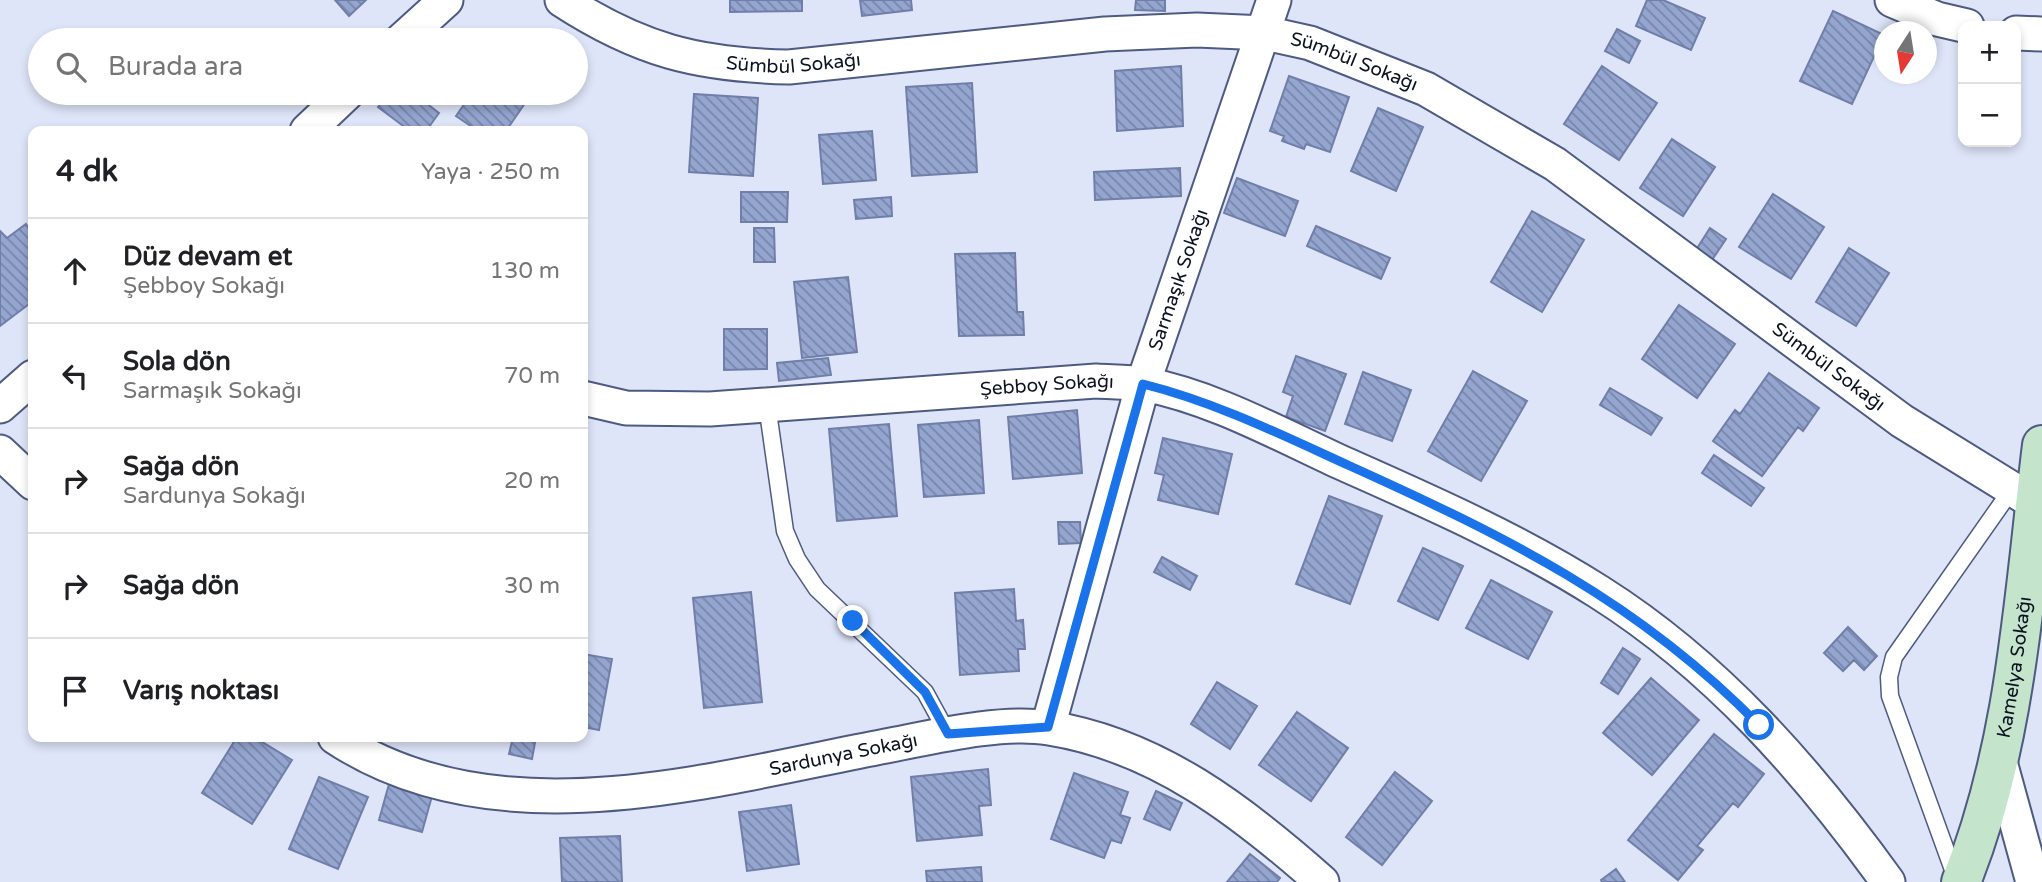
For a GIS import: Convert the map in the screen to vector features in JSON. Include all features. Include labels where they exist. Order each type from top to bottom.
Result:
[{"type":"street","points":[[415,28],[446,0]]},
{"type":"street","name":"Sümbül Sokağı","points":[[562,0],[601,25],[637,43],[688,58],[737,66],[789,68],[1105,34],[1196,30],[1265,33],[1310,43],[1426,89],[1556,164],[1902,421],[2023,496]]},
{"type":"street","name":"Sarmaşık Sokağı","points":[[1048,727],[1143,384],[1265,33],[1274,0]]},
{"type":"street","points":[[1892,0],[1937,19],[1958,24]]},
{"type":"street","points":[[2021,33],[2042,34]]},
{"type":"street","points":[[312,126],[334,105]]},
{"type":"street","points":[[0,406],[28,381]]},
{"type":"street","name":"Şebboy Sokağı","points":[[588,399],[626,408],[660,409],[767,405],[1096,381],[1143,384],[1196,400],[1259,425],[1446,509],[1600,592],[1680,652],[1734,699],[1790,757],[1847,825],[1888,882]]},
{"type":"street","name":"Kamelya Sokağı","points":[[1959,882],[1989,806],[2000,762],[2023,496],[2042,445]]},
{"type":"street","points":[[0,452],[28,478]]},
{"type":"street","name":"Sardunya Sokağı","points":[[345,742],[398,769],[451,787],[500,793],[562,795],[711,782],[948,734],[1048,727],[1118,747],[1168,767],[1222,800],[1322,882]]},
{"type":"street","points":[[2000,762],[2033,882]]},
{"type":"lane","points":[[767,405],[785,531],[797,559],[817,589],[925,692],[948,734]]},
{"type":"lane","points":[[1959,882],[1890,696],[1889,677],[1894,657],[1911,630],[2023,496]]},
{"type":"building","points":[[335,0],[366,0],[349,16]]},
{"type":"building","points":[[730,0],[802,0],[802,11],[730,12]]},
{"type":"building","points":[[860,0],[911,0],[912,10],[862,16]]},
{"type":"building","points":[[1136,0],[1165,0],[1165,11],[1135,10]]},
{"type":"building","points":[[1647,0],[1663,0],[1705,18],[1691,50],[1636,26]]},
{"type":"building","points":[[1833,11],[1874,30],[1874,57],[1852,104],[1800,81]]},
{"type":"building","points":[[1617,29],[1640,41],[1629,63],[1605,51]]},
{"type":"building","points":[[1181,66],[1183,126],[1117,131],[1115,71]]},
{"type":"building","points":[[1602,66],[1657,103],[1619,160],[1564,124]]},
{"type":"building","points":[[1289,76],[1349,97],[1330,152],[1306,144],[1304,149],[1282,141],[1284,136],[1270,131]]},
{"type":"building","points":[[972,83],[977,172],[912,176],[906,87]]},
{"type":"building","points":[[694,94],[758,98],[753,176],[689,172]]},
{"type":"building","points":[[429,105],[439,113],[430,126],[403,126],[378,107]]},
{"type":"building","points":[[464,105],[524,105],[509,126],[471,126],[456,116]]},
{"type":"building","points":[[1378,108],[1423,127],[1396,191],[1351,171]]},
{"type":"building","points":[[872,131],[876,180],[823,184],[819,135]]},
{"type":"building","points":[[1672,139],[1715,167],[1683,216],[1640,188]]},
{"type":"building","points":[[1180,168],[1181,196],[1095,200],[1094,172]]},
{"type":"building","points":[[1237,178],[1298,201],[1285,236],[1224,213]]},
{"type":"building","points":[[741,192],[788,192],[787,222],[741,222]]},
{"type":"building","points":[[1773,194],[1824,227],[1791,279],[1739,247]]},
{"type":"building","points":[[891,197],[892,216],[856,219],[854,200]]},
{"type":"building","points":[[1532,211],[1584,240],[1542,312],[1491,282]]},
{"type":"building","points":[[26,224],[28,227],[28,305],[0,326],[0,231],[7,238]]},
{"type":"building","points":[[1316,226],[1390,258],[1381,279],[1307,246]]},
{"type":"building","points":[[754,228],[774,228],[775,262],[754,262]]},
{"type":"building","points":[[1710,228],[1726,239],[1712,260],[1696,250]]},
{"type":"building","points":[[1849,248],[1889,273],[1856,326],[1816,302]]},
{"type":"building","points":[[1015,253],[1017,312],[1023,312],[1024,335],[959,336],[955,254]]},
{"type":"building","points":[[848,277],[857,352],[802,358],[794,282]]},
{"type":"building","points":[[1679,305],[1735,344],[1697,398],[1642,359]]},
{"type":"building","points":[[724,329],[767,329],[767,369],[724,370]]},
{"type":"building","points":[[1296,356],[1346,374],[1325,431],[1286,417],[1293,396],[1283,392]]},
{"type":"building","points":[[828,358],[831,375],[779,381],[777,363]]},
{"type":"building","points":[[1473,371],[1527,401],[1481,481],[1428,451]]},
{"type":"building","points":[[1363,372],[1411,390],[1392,441],[1345,424]]},
{"type":"building","points":[[1769,373],[1819,408],[1803,431],[1798,427],[1762,476],[1713,441],[1735,410],[1740,414]]},
{"type":"building","points":[[1610,388],[1662,418],[1651,435],[1600,405]]},
{"type":"building","points":[[1077,410],[1082,473],[1013,479],[1008,417]]},
{"type":"building","points":[[979,420],[984,493],[924,497],[918,425]]},
{"type":"building","points":[[889,424],[897,516],[837,521],[829,429]]},
{"type":"building","points":[[1163,438],[1232,454],[1218,514],[1158,500],[1164,475],[1155,473]]},
{"type":"building","points":[[1714,455],[1764,488],[1751,506],[1702,473]]},
{"type":"building","points":[[1329,496],[1382,516],[1350,604],[1296,584]]},
{"type":"building","points":[[1058,522],[1080,522],[1081,543],[1059,544]]},
{"type":"building","points":[[1423,548],[1463,566],[1438,620],[1398,601]]},
{"type":"building","points":[[1162,557],[1197,576],[1190,590],[1154,572]]},
{"type":"building","points":[[1491,580],[1552,612],[1528,659],[1466,628]]},
{"type":"building","points":[[1014,589],[1016,621],[1023,620],[1025,649],[1018,649],[1019,671],[960,675],[955,593]]},
{"type":"building","points":[[751,592],[762,702],[704,708],[693,598]]},
{"type":"building","points":[[1848,627],[1877,656],[1864,670],[1854,660],[1843,671],[1824,653]]},
{"type":"building","points":[[1623,648],[1640,659],[1618,694],[1601,683]]},
{"type":"building","points":[[588,655],[612,659],[599,730],[588,728]]},
{"type":"building","points":[[1651,678],[1699,720],[1652,775],[1603,733]]},
{"type":"building","points":[[1217,682],[1257,706],[1230,749],[1191,724]]},
{"type":"building","points":[[1297,712],[1348,748],[1311,801],[1259,765]]},
{"type":"building","points":[[1714,734],[1764,774],[1738,807],[1733,803],[1697,846],[1703,850],[1678,880],[1628,840]]},
{"type":"building","points":[[234,742],[262,742],[292,760],[252,824],[202,793]]},
{"type":"building","points":[[512,742],[535,742],[532,759],[509,754]]},
{"type":"building","points":[[988,769],[991,805],[979,806],[982,835],[917,841],[911,777]]},
{"type":"building","points":[[1395,772],[1432,801],[1382,865],[1346,837]]},
{"type":"building","points":[[1074,773],[1128,792],[1120,815],[1130,818],[1121,843],[1111,840],[1104,858],[1051,839]]},
{"type":"building","points":[[319,777],[368,797],[338,869],[289,849]]},
{"type":"building","points":[[389,784],[432,796],[422,832],[379,820]]},
{"type":"building","points":[[1156,791],[1182,803],[1170,830],[1144,819]]},
{"type":"building","points":[[791,805],[799,864],[747,871],[739,812]]},
{"type":"building","points":[[620,836],[622,882],[562,882],[560,838]]},
{"type":"building","points":[[1250,854],[1280,878],[1277,882],[1227,882]]},
{"type":"building","points":[[981,867],[982,882],[927,882],[926,871]]},
{"type":"building","points":[[1616,869],[1625,882],[1602,882],[1601,880]]},
{"type":"route","points":[[853,621],[925,692],[948,734],[1048,727],[1143,384],[1208,404],[1259,425],[1446,509],[1548,563],[1600,592],[1641,622],[1725,690],[1759,725]]}]
